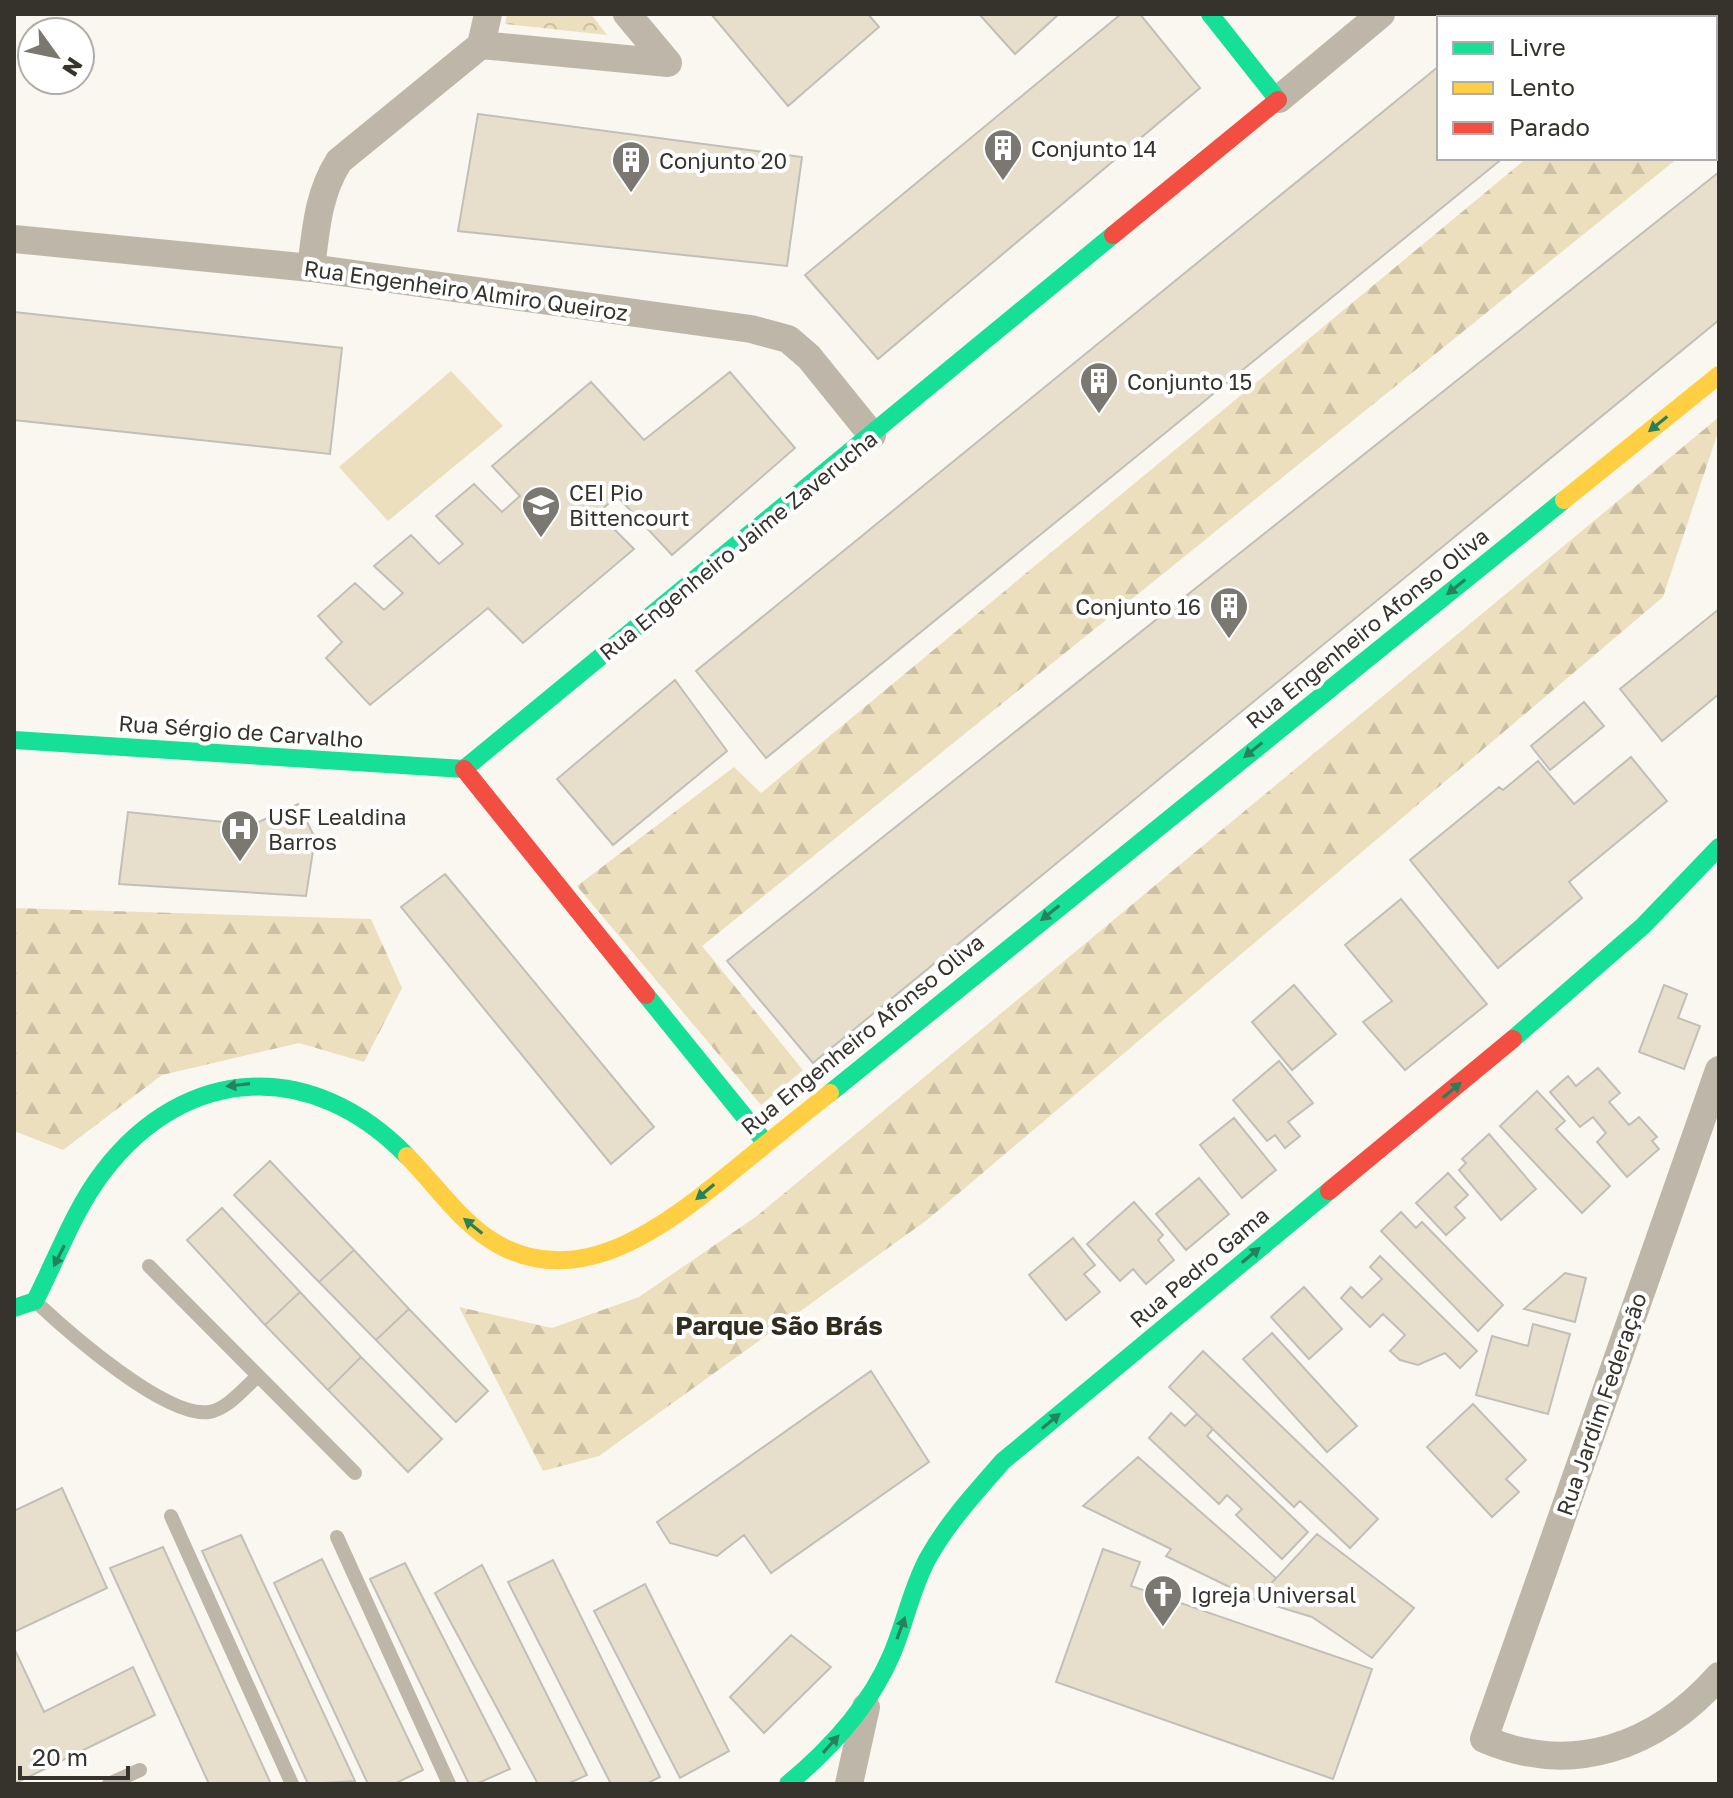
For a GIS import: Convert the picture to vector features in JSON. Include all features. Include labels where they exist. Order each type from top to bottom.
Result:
[{"type":"street","points":[[311,268],[319,202],[326,181],[339,161],[481,45],[488,14]]},
{"type":"street","points":[[481,45],[668,63],[627,14]]},
{"type":"street","points":[[1210,14],[1279,99]]},
{"type":"street","name":"Rua Engenheiro Jaime Zaverucha","points":[[464,769],[1381,14]]},
{"type":"street","name":"Rua Engenheiro Almiro Queiroz","points":[[14,239],[311,268],[751,329],[788,339],[809,357],[872,435]]},
{"type":"street","name":"Rua Engenheiro Afonso Oliva","points":[[35,1301],[112,1159],[151,1120],[189,1099],[226,1086],[264,1082],[290,1085],[353,1110],[401,1149],[455,1211],[487,1238],[518,1253],[553,1261],[592,1258],[638,1241],[679,1214],[1719,375]]},
{"type":"street","name":"Rua Sérgio de Carvalho","points":[[14,740],[464,769]]},
{"type":"street","points":[[464,769],[765,1142]]},
{"type":"street","name":"Rua Pedro Gama","points":[[788,1784],[835,1741],[868,1698],[890,1657],[919,1577],[939,1539],[1003,1461],[1525,1029],[1643,926],[1719,847]]},
{"type":"street","name":"Rua Jardim Federação","points":[[1719,1070],[1484,1739],[1515,1752],[1553,1757],[1603,1751],[1627,1744],[1664,1723],[1690,1705],[1719,1676]]},
{"type":"street","points":[[14,1308],[35,1301]]},
{"type":"street","points":[[849,1784],[868,1698]]},
{"type":"lane","points":[[149,1266],[355,1473]]},
{"type":"lane","points":[[35,1301],[89,1351],[186,1409],[209,1412],[228,1403],[258,1376]]},
{"type":"lane","points":[[171,1516],[292,1784]]},
{"type":"lane","points":[[337,1537],[449,1784]]},
{"type":"lane","points":[[109,1784],[140,1770]]},
{"type":"green space","points":[[507,14],[591,14],[607,35],[505,24]]},
{"type":"green space","points":[[1525,160],[1676,160],[702,946],[803,1070],[761,1105],[577,886],[734,767],[761,793]]},
{"type":"green space","points":[[451,371],[503,426],[388,521],[339,467]]},
{"type":"green space","points":[[1719,417],[1719,429],[1663,597],[927,1220],[599,1456],[543,1471],[459,1307],[552,1328],[639,1297],[757,1216]]},
{"type":"green space","points":[[14,908],[371,919],[402,988],[364,1062],[299,1043],[162,1075],[63,1150],[14,1131]]},
{"type":"building","points":[[711,14],[868,14],[879,27],[788,106]]},
{"type":"building","points":[[979,14],[1059,14],[1015,54]]},
{"type":"building","name":"Conjunto 14","points":[[1121,14],[1140,14],[1200,88],[878,359],[805,275]]},
{"type":"building","points":[[1503,14],[1680,14],[1678,16],[1500,16]]},
{"type":"building","name":"Conjunto 15","points":[[1437,68],[1437,160],[1501,160],[766,758],[696,671]]},
{"type":"building","name":"Conjunto 20","points":[[478,114],[802,157],[787,266],[458,231]]},
{"type":"building","name":"Conjunto 16","points":[[1719,172],[1719,320],[813,1063],[727,961]]},
{"type":"building","points":[[14,312],[342,348],[330,454],[14,420]]},
{"type":"building","name":"CEI Pio Bittencourt","points":[[730,372],[795,448],[672,555],[617,496],[598,513],[634,549],[523,643],[488,608],[370,705],[326,658],[342,642],[318,616],[355,583],[384,610],[403,593],[374,566],[411,535],[439,564],[463,544],[436,516],[474,484],[502,512],[520,496],[492,466],[591,382],[644,440]]},
{"type":"building","points":[[1719,609],[1719,694],[1662,741],[1620,689]]},
{"type":"building","points":[[675,680],[727,751],[613,845],[557,779]]},
{"type":"building","points":[[1584,702],[1604,726],[1550,770],[1531,746]]},
{"type":"building","points":[[1631,757],[1667,801],[1569,882],[1582,898],[1498,968],[1410,860],[1499,787],[1503,790],[1538,761],[1574,804]]},
{"type":"building","points":[[298,804],[315,838],[306,896],[119,884],[128,812],[252,825]]},
{"type":"building","points":[[445,874],[654,1127],[611,1164],[401,907]]},
{"type":"building","points":[[1401,899],[1487,1004],[1405,1070],[1363,1022],[1392,1001],[1345,945]]},
{"type":"building","points":[[1294,985],[1336,1034],[1292,1070],[1252,1022]]},
{"type":"building","points":[[1664,985],[1687,994],[1678,1018],[1700,1026],[1684,1069],[1639,1052]]},
{"type":"building","points":[[1279,1061],[1313,1103],[1288,1122],[1300,1136],[1285,1148],[1275,1135],[1267,1141],[1233,1100]]},
{"type":"building","points":[[1598,1068],[1620,1093],[1609,1102],[1629,1125],[1639,1117],[1657,1137],[1652,1141],[1659,1149],[1627,1177],[1597,1142],[1606,1133],[1593,1117],[1580,1127],[1550,1092],[1568,1076],[1576,1086]]},
{"type":"building","points":[[1537,1091],[1565,1121],[1556,1129],[1610,1186],[1582,1213],[1500,1126]]},
{"type":"building","points":[[1234,1118],[1276,1170],[1242,1198],[1200,1145]]},
{"type":"building","points":[[1489,1134],[1536,1189],[1501,1220],[1459,1170],[1466,1163],[1462,1159]]},
{"type":"building","points":[[270,1161],[354,1250],[319,1282],[234,1195]]},
{"type":"building","points":[[1448,1173],[1468,1195],[1455,1207],[1465,1218],[1446,1235],[1416,1203]]},
{"type":"building","points":[[1199,1178],[1229,1214],[1186,1250],[1156,1214]]},
{"type":"building","points":[[1134,1202],[1163,1235],[1158,1240],[1174,1260],[1146,1284],[1133,1269],[1120,1281],[1087,1244]]},
{"type":"building","points":[[222,1208],[300,1292],[265,1325],[187,1240]]},
{"type":"building","points":[[1401,1212],[1416,1228],[1422,1222],[1503,1305],[1478,1331],[1381,1231]]},
{"type":"building","points":[[1073,1238],[1095,1265],[1084,1274],[1100,1292],[1066,1320],[1029,1275]]},
{"type":"building","points":[[354,1250],[409,1309],[376,1340],[319,1282]]},
{"type":"building","points":[[1380,1256],[1477,1351],[1460,1368],[1445,1353],[1418,1365],[1400,1360],[1390,1351],[1405,1335],[1383,1314],[1370,1327],[1341,1298],[1351,1287],[1362,1298],[1382,1279],[1370,1267]]},
{"type":"building","points":[[1565,1273],[1586,1278],[1575,1322],[1524,1309]]},
{"type":"building","points":[[1304,1287],[1342,1329],[1309,1359],[1271,1317]]},
{"type":"building","points":[[300,1292],[361,1357],[328,1390],[265,1325]]},
{"type":"building","points":[[409,1309],[488,1391],[456,1422],[376,1340]]},
{"type":"building","points":[[1533,1324],[1570,1334],[1548,1414],[1476,1395],[1492,1336],[1528,1346]]},
{"type":"building","points":[[1272,1333],[1357,1426],[1327,1452],[1243,1359]]},
{"type":"building","points":[[1203,1351],[1378,1519],[1350,1548],[1300,1501],[1294,1507],[1169,1387]]},
{"type":"building","points":[[361,1357],[442,1439],[408,1472],[328,1390]]},
{"type":"building","points":[[871,1371],[929,1462],[771,1573],[744,1535],[717,1556],[670,1543],[657,1522]]},
{"type":"building","points":[[1473,1404],[1526,1460],[1506,1479],[1519,1492],[1492,1517],[1427,1447]]},
{"type":"building","points":[[1171,1413],[1185,1426],[1197,1414],[1213,1429],[1207,1436],[1308,1532],[1282,1559],[1236,1515],[1242,1509],[1227,1495],[1219,1504],[1149,1438]]},
{"type":"building","points":[[1138,1457],[1276,1578],[1256,1600],[1166,1556],[1171,1549],[1083,1506]]},
{"type":"building","points":[[62,1488],[107,1588],[14,1632],[14,1511]]},
{"type":"building","points":[[1317,1534],[1414,1608],[1372,1658],[1312,1617],[1256,1600]]},
{"type":"building","points":[[241,1535],[355,1781],[308,1784],[202,1551]]},
{"type":"building","points":[[163,1547],[271,1784],[209,1784],[110,1568]]},
{"type":"building","name":"Igreja Universal","points":[[1103,1549],[1140,1562],[1131,1586],[1372,1669],[1333,1779],[1056,1682]]},
{"type":"building","points":[[322,1559],[423,1770],[394,1784],[368,1784],[274,1583]]},
{"type":"building","points":[[553,1560],[660,1777],[646,1784],[611,1784],[508,1582]]},
{"type":"building","points":[[405,1563],[510,1769],[476,1784],[469,1784],[370,1579]]},
{"type":"building","points":[[482,1565],[587,1775],[567,1784],[538,1784],[435,1593]]},
{"type":"building","points":[[645,1584],[729,1751],[680,1778],[594,1611]]},
{"type":"building","points":[[791,1635],[831,1667],[764,1733],[730,1697]]},
{"type":"building","points":[[14,1648],[44,1712],[133,1667],[155,1715],[14,1784]]},
{"type":"traffic: fast","points":[[1210,14],[1278,100]]},
{"type":"traffic: fast","points":[[464,769],[1113,235]]},
{"type":"traffic: fast","points":[[830,1093],[1564,500]]},
{"type":"traffic: fast","points":[[14,740],[464,769]]},
{"type":"traffic: fast","points":[[1513,1039],[1643,926],[1719,847]]},
{"type":"traffic: fast","points":[[646,995],[765,1142]]},
{"type":"traffic: fast","points":[[14,1308],[35,1301],[75,1218],[103,1172],[136,1136],[172,1110],[211,1093],[251,1087],[291,1090],[332,1102],[370,1124],[407,1156]]},
{"type":"traffic: fast","points":[[788,1784],[833,1742],[872,1693],[891,1656],[928,1558],[953,1520],[1003,1461],[1329,1191]]},
{"type":"traffic: slow","points":[[1564,500],[1719,375]]},
{"type":"traffic: slow","points":[[407,1156],[461,1216],[485,1236],[531,1257],[563,1260],[595,1255],[655,1229],[830,1093]]},
{"type":"traffic: jam","points":[[1113,235],[1278,100]]},
{"type":"traffic: jam","points":[[464,769],[646,995]]},
{"type":"traffic: jam","points":[[1329,1191],[1513,1039]]},
{"type":"place","name":"Conjunto 14","points":[[1003,182]]},
{"type":"place","name":"Conjunto 20","points":[[631,194]]},
{"type":"place","name":"Conjunto 15","points":[[1099,415]]},
{"type":"place","name":"CEI Pio Bittencourt","points":[[541,539]]},
{"type":"place","name":"Conjunto 16","points":[[1229,640]]},
{"type":"place","name":"USF Lealdina Barros","points":[[240,863]]},
{"type":"place","name":"Igreja Universal","points":[[1163,1628]]},
{"type":"district","name":"Parque São Brás","points":[[779,1325]]}]
